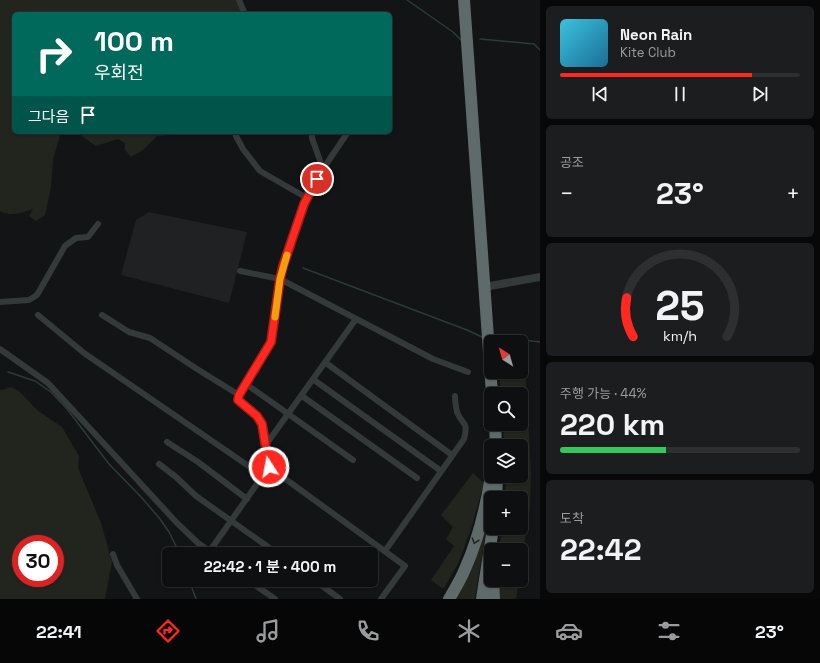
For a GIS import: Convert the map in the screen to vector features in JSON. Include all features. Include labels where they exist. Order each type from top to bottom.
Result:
[{"type":"highway","points":[[464,0],[492,387]]},
{"type":"highway","points":[[470,0],[494,335]]},
{"type":"highway","points":[[450,599],[465,568],[479,530],[488,497],[490,483]]},
{"type":"highway","points":[[482,599],[492,535]]},
{"type":"highway","points":[[487,599],[489,587]]},
{"type":"highway","points":[[493,587],[494,599]]},
{"type":"street","points":[[239,0],[244,12]]},
{"type":"street","points":[[312,134],[323,169]]},
{"type":"street","points":[[347,134],[306,198],[280,279],[271,342],[239,395],[238,400],[257,416],[262,424],[269,467],[405,566],[381,599]]},
{"type":"street","points":[[236,136],[243,149],[260,171],[306,198]]},
{"type":"street","points":[[0,302],[29,300],[37,295],[65,246],[76,238],[88,237],[98,224]]},
{"type":"street","points":[[240,271],[280,279],[433,359],[468,372]]},
{"type":"street","points":[[490,286],[540,277]]},
{"type":"street","points":[[38,315],[84,353],[263,476]]},
{"type":"street","points":[[102,316],[129,332],[150,338],[239,395]]},
{"type":"street","points":[[265,446],[314,380],[356,319]]},
{"type":"street","points":[[0,349],[48,382],[177,523],[203,547]]},
{"type":"street","points":[[326,363],[452,455]]},
{"type":"street","points":[[314,380],[441,471]]},
{"type":"street","points":[[246,384],[353,460]]},
{"type":"street","points":[[302,396],[417,478]]},
{"type":"street","points":[[385,551],[464,439],[467,428],[458,413],[455,396]]},
{"type":"street","points":[[167,442],[198,462],[247,499]]},
{"type":"street","points":[[159,464],[176,477],[196,496],[268,547]]},
{"type":"street","points":[[215,547],[269,467]]},
{"type":"street","points":[[113,554],[117,565],[137,599]]},
{"type":"street","points":[[258,587],[275,599]]},
{"type":"street","points":[[324,587],[340,599]]},
{"type":"shaded area","points":[[0,0],[236,0],[242,12],[12,12],[12,134],[60,134],[53,160],[51,187],[45,215],[36,221],[29,216],[33,209],[12,214],[0,211]]},
{"type":"shaded area","points":[[79,134],[172,134],[157,136],[143,150],[131,157],[125,150],[125,143],[118,139],[96,146]]},
{"type":"shaded area","points":[[149,212],[247,232],[229,303],[121,275],[136,220]]},
{"type":"shaded area","points":[[500,379],[526,379],[526,387],[500,387]]},
{"type":"shaded area","points":[[11,387],[19,391],[37,410],[62,427],[79,456],[78,468],[101,523],[112,562],[105,599],[0,599],[0,390]]},
{"type":"shaded area","points":[[528,417],[531,470],[530,508],[528,521],[528,491],[505,491],[506,483],[528,483],[528,439],[504,439],[503,431],[528,431]]},
{"type":"shaded area","points":[[473,473],[484,483],[472,526],[459,562],[444,588],[440,587],[431,580],[454,546],[446,539],[453,527],[441,515]]},
{"type":"shaded area","points":[[484,521],[484,535],[485,535],[475,599],[455,599]]},
{"type":"shaded area","points":[[501,535],[526,535],[525,543],[500,543]]},
{"type":"shaded area","points":[[497,587],[518,587],[516,599],[497,599]]},
{"type":"waterway","points":[[407,0],[453,32],[461,40]]},
{"type":"waterway","points":[[480,39],[534,44],[540,50]]},
{"type":"waterway","points":[[303,268],[482,337]]},
{"type":"waterway","points":[[528,340],[540,342]]},
{"type":"waterway","points":[[8,372],[35,381],[51,392],[67,409],[109,464],[160,519],[176,547]]},
{"type":"waterway","points":[[192,587],[196,599]]},
{"type":"slow traffic","points":[[275,317],[280,279],[287,255]]},
{"type":"route","points":[[269,467],[262,424],[257,416],[238,400],[239,395],[271,342],[283,266],[306,198],[317,179]]}]
